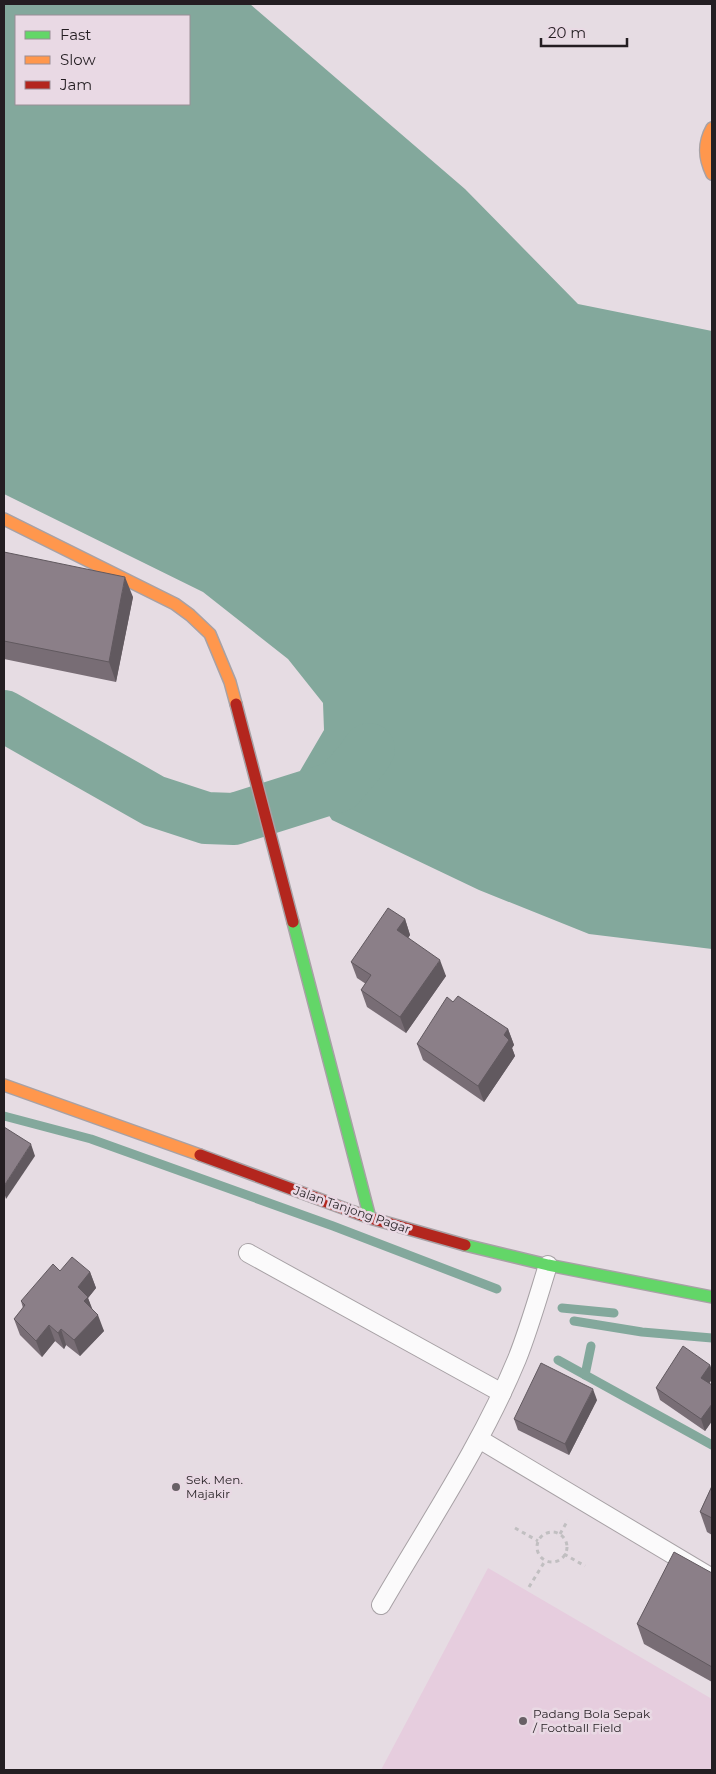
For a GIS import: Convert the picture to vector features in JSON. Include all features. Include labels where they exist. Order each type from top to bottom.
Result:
[{"type":"street","points":[[712,128],[708,134],[704,151],[706,163],[712,174]]},
{"type":"street","points":[[4,519],[175,604],[210,634],[230,682],[370,1218]]},
{"type":"street","name":"Jalan Tanjong Pagar","points":[[4,1085],[97,1117],[370,1218],[498,1254],[619,1280],[712,1297]]},
{"type":"lane","points":[[248,1253],[502,1393]]},
{"type":"lane","points":[[381,1605],[479,1439],[502,1393],[526,1336],[548,1265]]},
{"type":"lane","points":[[479,1439],[712,1578]]},
{"type":"path","points":[[560,1534],[569,1519]]},
{"type":"path","points":[[515,1528],[538,1540]]},
{"type":"path","points":[[556,1532],[560,1534],[566,1544],[564,1554],[558,1560],[552,1562],[545,1560],[537,1552],[538,1540],[545,1534],[556,1532]]},
{"type":"path","points":[[564,1554],[585,1566]]},
{"type":"path","points":[[529,1587],[545,1560]]},
{"type":"shaded area","points":[[4,4],[250,4],[465,189],[578,304],[712,331],[712,949],[589,934],[479,890],[332,820],[300,771],[324,730],[323,703],[288,659],[203,592],[4,494]]},
{"type":"shaded area","points":[[488,1568],[712,1699],[712,1770],[381,1770]]},
{"type":"building","points":[[4,552],[125,577],[109,662],[4,641]]},
{"type":"building","points":[[388,908],[405,919],[397,930],[440,960],[400,1017],[361,990],[371,975],[351,962]]},
{"type":"building","points":[[458,996],[508,1029],[504,1035],[509,1040],[478,1086],[417,1044],[447,997],[453,1002]]},
{"type":"building","points":[[4,1127],[31,1144],[4,1186]]},
{"type":"building","points":[[72,1257],[90,1272],[78,1287],[88,1297],[84,1301],[98,1315],[74,1340],[61,1329],[58,1333],[49,1325],[36,1341],[14,1319],[25,1305],[21,1301],[53,1264],[60,1271]]},
{"type":"building","points":[[683,1346],[710,1365],[701,1378],[712,1385],[712,1404],[701,1419],[656,1388]]},
{"type":"building","points":[[541,1363],[593,1389],[565,1444],[514,1419]]},
{"type":"building","points":[[712,1486],[712,1518],[700,1512]]},
{"type":"building","points":[[674,1552],[712,1573],[712,1667],[637,1624]]},
{"type":"waterway","points":[[4,716],[154,801],[206,818],[234,819],[339,786],[369,749]]},
{"type":"waterway","points":[[4,1116],[91,1139],[333,1226],[497,1289]]},
{"type":"waterway","points":[[562,1308],[614,1313]]},
{"type":"waterway","points":[[574,1321],[642,1332],[712,1338]]},
{"type":"waterway","points":[[585,1375],[591,1346]]},
{"type":"waterway","points":[[558,1360],[712,1445]]},
{"type":"traffic: fast","points":[[293,922],[370,1218]]},
{"type":"traffic: fast","points":[[465,1245],[548,1265],[712,1297]]},
{"type":"traffic: slow","points":[[712,128],[706,145],[707,162],[712,174]]},
{"type":"traffic: slow","points":[[4,519],[175,604],[190,615],[210,634],[230,682],[236,704]]},
{"type":"traffic: slow","points":[[4,1085],[200,1155]]},
{"type":"traffic: jam","points":[[236,704],[293,922]]},
{"type":"traffic: jam","points":[[200,1155],[370,1218],[465,1245]]},
{"type":"place","name":"Sek. Men. Majakir","points":[[176,1487]]},
{"type":"place","name":"Padang Bola Sepak / Football Field","points":[[523,1721]]}]
